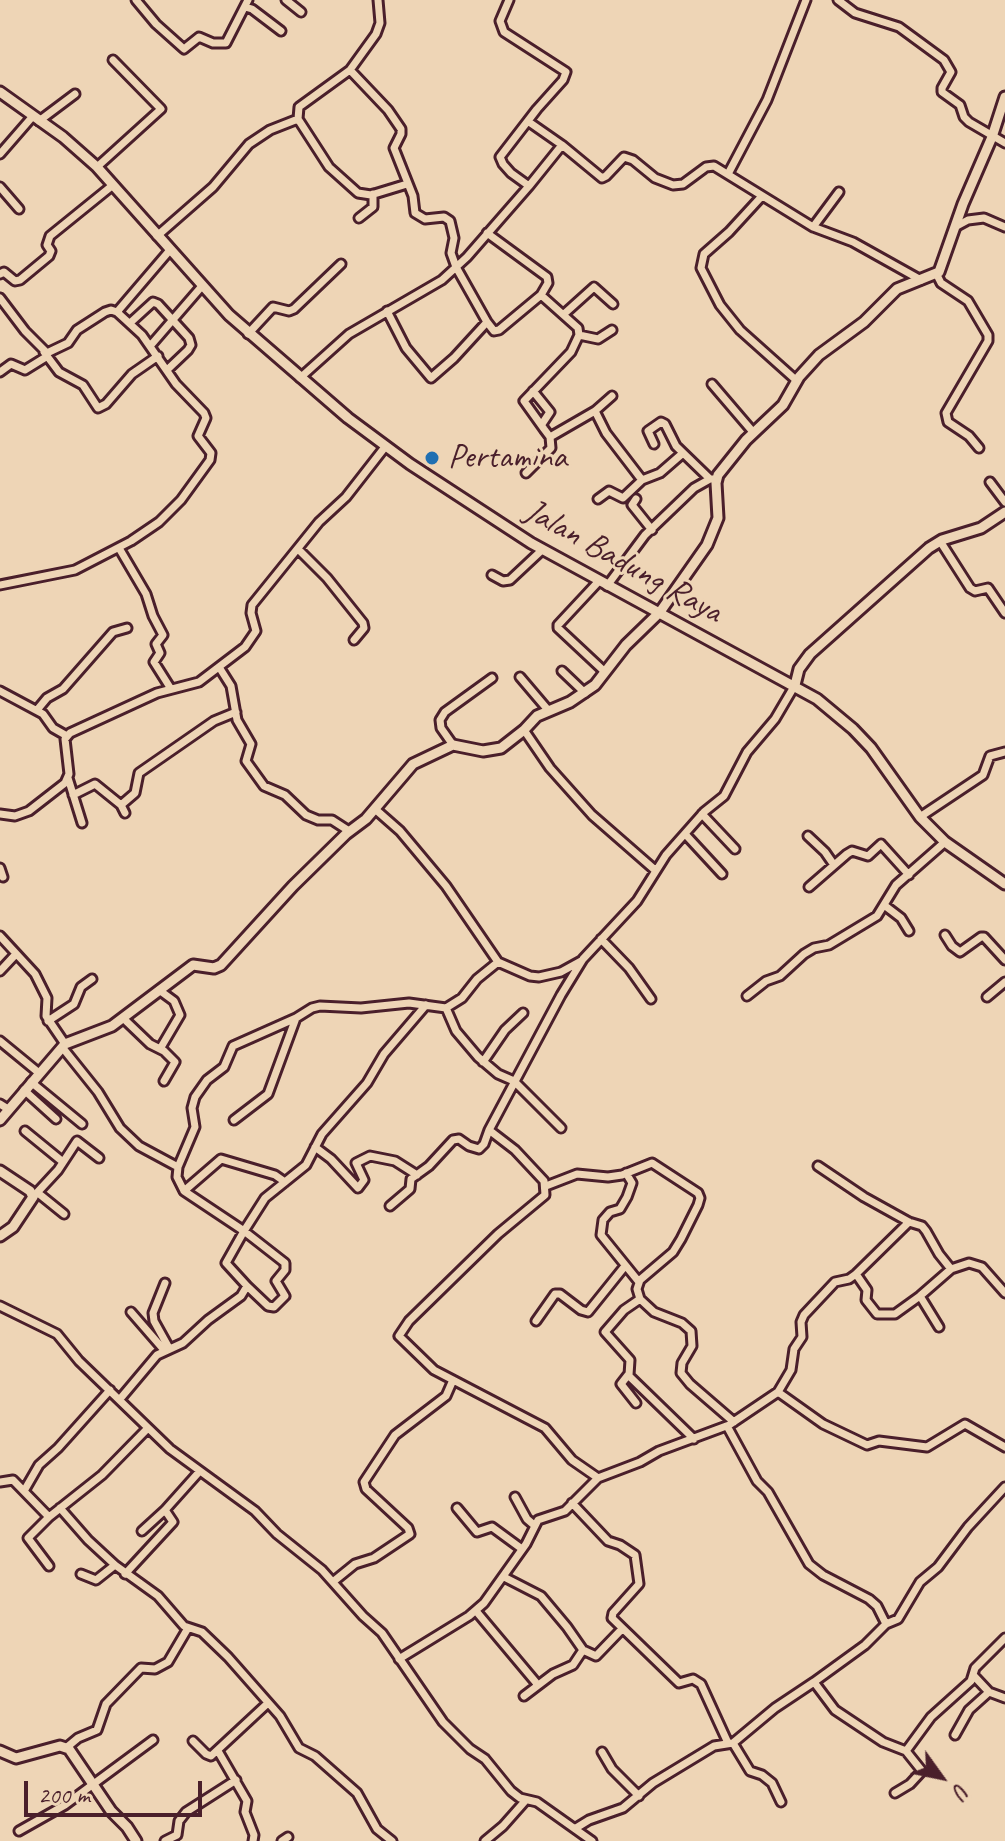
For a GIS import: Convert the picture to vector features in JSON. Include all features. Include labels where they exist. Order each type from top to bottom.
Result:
[{"type":"street","points":[[136,0],[156,24],[184,49],[202,36],[213,43],[226,43],[246,4],[281,31]]},
{"type":"street","points":[[286,0],[301,12]]},
{"type":"street","points":[[378,0],[380,23],[376,34],[350,70],[299,107],[298,119],[329,167],[358,193],[373,194],[407,184]]},
{"type":"street","points":[[509,0],[500,21],[504,32],[566,72],[563,80],[501,154],[500,159],[511,173],[529,186]]},
{"type":"street","points":[[728,174],[785,60],[806,0]]},
{"type":"street","points":[[838,0],[855,13],[899,27],[948,63],[951,72],[942,92],[960,105],[966,119],[1005,143]]},
{"type":"street","points":[[97,167],[158,115],[161,109],[113,60]]},
{"type":"street","points":[[350,70],[388,110],[401,129],[394,148],[418,216],[425,219],[444,217],[450,221],[454,238],[451,253],[456,267],[494,331],[541,295],[548,283],[547,277],[487,233]]},
{"type":"street","name":"Jalan Badung Raya","points":[[0,92],[97,167],[248,334],[385,447],[469,505],[542,550],[817,699],[871,748],[920,817],[945,842],[1005,884]]},
{"type":"street","points":[[0,154],[36,118],[75,94]]},
{"type":"street","points":[[979,448],[969,436],[948,422],[946,413],[988,341],[988,335],[968,301],[941,283],[937,275],[1005,97]]},
{"type":"street","points":[[157,236],[213,187],[249,144],[270,130],[298,119]]},
{"type":"street","points":[[529,122],[602,178],[624,157],[633,160],[655,178],[673,185],[683,184],[710,166],[813,227],[853,242],[921,280]]},
{"type":"street","points":[[300,378],[349,334],[442,280],[529,186],[562,145]]},
{"type":"street","points":[[0,274],[4,272],[15,281],[20,280],[49,256],[51,251],[47,245],[50,236],[113,185]]},
{"type":"street","points":[[0,187],[19,209]]},
{"type":"street","points":[[813,227],[839,192]]},
{"type":"street","points":[[359,218],[373,207],[373,194]]},
{"type":"street","points":[[762,196],[704,254],[701,268],[720,305],[740,330],[797,381]]},
{"type":"street","points":[[955,227],[968,220],[984,218],[1005,227]]},
{"type":"street","points":[[117,312],[170,250]]},
{"type":"street","points":[[248,334],[273,307],[289,311],[294,309],[341,264]]},
{"type":"street","points":[[605,672],[558,625],[603,584],[642,538],[694,488],[713,479],[753,432],[783,405],[813,360],[864,322],[890,294],[937,275]]},
{"type":"street","points":[[151,345],[202,286]]},
{"type":"street","points":[[564,314],[594,287],[613,304]]},
{"type":"street","points":[[526,473],[551,448],[550,437],[525,402],[564,361],[579,335],[576,324],[541,295]]},
{"type":"street","points":[[0,298],[59,372],[83,385],[98,408],[106,404],[132,374],[158,356]]},
{"type":"street","points":[[130,323],[153,302],[189,338],[191,345],[167,370]]},
{"type":"street","points":[[387,311],[406,348],[430,378],[454,358],[487,322]]},
{"type":"street","points":[[0,372],[11,364],[25,370],[44,353],[68,343],[77,330],[105,312],[117,312],[151,345],[180,389],[206,416],[198,436],[210,449],[210,460],[172,510],[119,548],[75,570],[0,585]]},
{"type":"street","points":[[579,335],[598,339],[612,330]]},
{"type":"street","points":[[712,384],[753,432]]},
{"type":"street","points":[[533,391],[550,412],[542,424]]},
{"type":"street","points":[[550,437],[595,411],[612,396]]},
{"type":"street","points":[[595,411],[606,433],[642,480]]},
{"type":"street","points":[[0,1120],[4,1106],[64,1045],[103,1031],[124,1019],[193,965],[214,968],[221,965],[260,920],[375,809],[413,764],[453,745],[483,751],[497,749],[524,730],[531,720],[585,693],[626,645],[660,612],[715,531],[718,518],[713,479],[683,453],[661,422],[648,431],[654,444]]},
{"type":"street","points":[[82,823],[68,778],[64,746],[67,736],[171,689],[199,682],[245,647],[256,631],[252,605],[322,518],[346,497],[385,447]]},
{"type":"street","points":[[598,499],[609,491],[623,498],[642,480],[660,473],[683,453]]},
{"type":"street","points":[[990,482],[1005,502]]},
{"type":"street","points":[[636,499],[632,505],[652,530]]},
{"type":"street","points":[[390,1206],[407,1193],[411,1180],[453,1140],[459,1139],[479,1149],[484,1144],[514,1081],[583,959],[637,901],[655,870],[702,814],[724,796],[747,752],[775,719],[795,685],[799,669],[810,654],[929,548],[940,541],[981,528],[1005,512]]},
{"type":"street","points":[[940,541],[970,588],[975,591],[988,588],[1005,613]]},
{"type":"street","points":[[119,548],[146,594],[163,635],[156,644],[160,653],[154,662],[171,689]]},
{"type":"street","points":[[298,549],[327,578],[363,623],[364,628],[354,640]]},
{"type":"street","points":[[492,575],[503,581],[510,580],[542,550]]},
{"type":"street","points":[[37,710],[47,698],[63,689],[113,632],[127,628]]},
{"type":"street","points":[[219,667],[231,686],[236,712],[252,747],[246,761],[264,786],[285,795],[306,815],[318,820],[332,820],[349,831]]},
{"type":"street","points":[[562,671],[585,693]]},
{"type":"street","points":[[520,677],[548,710]]},
{"type":"street","points":[[453,745],[441,728],[440,720],[445,712],[492,678]]},
{"type":"street","points":[[0,691],[43,714],[53,728],[67,736]]},
{"type":"street","points":[[73,795],[95,784],[123,809],[135,793],[139,773],[214,721],[236,712]]},
{"type":"street","points":[[524,730],[550,768],[592,815],[655,870]]},
{"type":"street","points":[[920,817],[983,775],[990,756],[1005,752]]},
{"type":"street","points":[[0,814],[15,816],[29,811],[68,778]]},
{"type":"street","points":[[375,809],[400,831],[446,886],[498,962],[539,977],[561,972],[583,959]]},
{"type":"street","points":[[702,814],[735,849]]},
{"type":"street","points":[[686,835],[722,874]]},
{"type":"street","points":[[808,836],[834,865]]},
{"type":"street","points":[[747,996],[766,981],[780,976],[804,954],[829,945],[877,916],[892,890],[945,842]]},
{"type":"street","points":[[809,887],[852,851],[868,856],[881,844],[909,875]]},
{"type":"street","points":[[0,868],[3,877]]},
{"type":"street","points":[[884,905],[897,914],[909,931]]},
{"type":"street","points":[[945,935],[960,952],[984,937],[1005,960]]},
{"type":"street","points":[[0,936],[32,970],[47,998],[45,1013],[48,1021],[120,1128],[139,1146],[178,1167]]},
{"type":"street","points":[[601,939],[629,968],[651,999]]},
{"type":"street","points":[[0,971],[16,954]]},
{"type":"street","points":[[426,1005],[384,1054],[367,1083],[322,1134],[306,1165],[265,1198],[244,1231],[226,1263],[268,1306],[274,1307],[285,1296],[276,1281],[286,1267],[244,1231],[184,1191],[177,1177],[178,1167],[195,1127],[192,1108],[195,1097],[207,1080],[224,1067],[233,1046],[242,1040],[320,1006],[361,1008],[409,1003],[426,1005],[446,1008],[462,998],[477,979],[498,962]]},
{"type":"street","points":[[48,1021],[74,1004],[81,987],[92,979]]},
{"type":"street","points":[[987,997],[1005,982]]},
{"type":"street","points":[[159,990],[174,1001],[180,1015],[160,1049]]},
{"type":"street","points":[[446,1008],[456,1031],[483,1062],[514,1081],[561,1128]]},
{"type":"street","points":[[483,1062],[505,1030],[523,1013]]},
{"type":"street","points":[[234,1120],[271,1090],[296,1018]]},
{"type":"street","points":[[124,1019],[175,1062],[164,1081]]},
{"type":"street","points":[[0,1041],[39,1073]]},
{"type":"street","points":[[27,1086],[56,1119]]},
{"type":"street","points":[[27,1086],[82,1124]]},
{"type":"street","points":[[489,1130],[515,1150],[546,1186]]},
{"type":"street","points":[[25,1131],[63,1162]]},
{"type":"street","points":[[0,1236],[13,1227],[78,1140],[99,1158]]},
{"type":"street","points":[[315,1147],[358,1188],[364,1180],[356,1163],[370,1156],[395,1161],[417,1175]]},
{"type":"street","points":[[184,1191],[221,1159],[277,1175],[285,1182]]},
{"type":"street","points":[[546,1186],[577,1174],[608,1177],[652,1163],[692,1189],[700,1198],[673,1252],[639,1282],[637,1289],[640,1299],[654,1312],[682,1323],[691,1331],[692,1346],[682,1363],[681,1373],[730,1424],[757,1481],[774,1500],[809,1564],[823,1575],[869,1599],[882,1613],[886,1624]]},
{"type":"street","points":[[818,1166],[864,1197],[924,1227],[951,1269]]},
{"type":"street","points":[[0,1171],[64,1214]]},
{"type":"street","points":[[626,1173],[632,1183],[625,1202],[620,1209],[607,1214],[601,1235],[639,1282]]},
{"type":"street","points":[[546,1186],[543,1197],[498,1234],[401,1331],[401,1340],[434,1370],[545,1428],[572,1460],[598,1478]]},
{"type":"street","points":[[399,1659],[476,1611],[504,1577],[534,1525],[546,1516],[559,1514],[598,1478],[730,1424],[778,1392],[791,1370],[794,1350],[802,1337],[802,1318],[835,1282],[856,1274],[909,1222]]},
{"type":"street","points":[[856,1274],[867,1290],[866,1300],[877,1314],[895,1314],[951,1269],[969,1263],[982,1267],[1005,1293]]},
{"type":"street","points":[[536,1321],[555,1294],[588,1312],[625,1266]]},
{"type":"street","points":[[165,1283],[153,1313],[166,1349]]},
{"type":"street","points":[[120,1399],[166,1349],[190,1338],[208,1320],[236,1301],[247,1286]]},
{"type":"street","points":[[920,1296],[939,1327]]},
{"type":"street","points":[[636,1403],[621,1384],[629,1375],[630,1360],[605,1332],[624,1310],[640,1299]]},
{"type":"street","points":[[0,1306],[57,1334],[79,1361],[148,1428],[199,1472],[255,1511],[277,1534],[334,1581],[363,1616],[382,1633],[443,1722],[470,1749],[485,1759],[516,1796],[537,1802],[592,1841]]},
{"type":"street","points":[[131,1312],[166,1349]]},
{"type":"street","points":[[629,1375],[694,1439]]},
{"type":"street","points":[[334,1581],[355,1564],[374,1558],[410,1534],[408,1528],[366,1489],[364,1482],[395,1435],[446,1396],[453,1380]]},
{"type":"street","points":[[24,1491],[39,1465],[110,1390]]},
{"type":"street","points":[[778,1392],[823,1424],[867,1445],[879,1441],[927,1447],[965,1424],[1005,1447]]},
{"type":"street","points":[[49,1566],[28,1540],[49,1517],[102,1475],[148,1428]]},
{"type":"street","points":[[142,1531],[199,1472]]},
{"type":"street","points":[[0,1482],[13,1480],[49,1517]]},
{"type":"street","points":[[576,1828],[623,1808],[714,1746],[731,1743],[865,1645],[886,1624],[898,1619],[920,1582],[938,1567],[968,1527],[1005,1487]]},
{"type":"street","points":[[515,1497],[527,1519],[534,1525]]},
{"type":"street","points":[[572,1503],[605,1539],[635,1555],[639,1584],[612,1614],[612,1618],[679,1683],[693,1679],[699,1681],[731,1743],[750,1771],[772,1783],[781,1802]]},
{"type":"street","points":[[60,1508],[88,1540],[125,1574],[158,1596],[188,1628],[202,1632],[228,1657],[284,1722],[299,1748],[315,1756],[357,1793],[377,1829],[392,1841]]},
{"type":"street","points":[[457,1508],[477,1532],[492,1527],[522,1549]]},
{"type":"street","points":[[125,1574],[173,1522],[165,1510]]},
{"type":"street","points":[[81,1574],[96,1580],[115,1565]]},
{"type":"street","points":[[504,1577],[541,1596],[583,1650],[596,1656],[622,1629]]},
{"type":"street","points":[[476,1611],[538,1685]]},
{"type":"street","points":[[66,1748],[78,1738],[97,1730],[106,1704],[141,1668],[155,1669],[168,1662],[188,1628]]},
{"type":"street","points":[[906,1751],[931,1717],[974,1676],[975,1668],[1005,1638]]},
{"type":"street","points":[[524,1696],[560,1670],[573,1665],[583,1650]]},
{"type":"street","points":[[974,1676],[989,1692],[1005,1698]]},
{"type":"street","points":[[814,1682],[835,1710],[883,1742],[906,1751],[922,1771],[910,1784],[895,1793]]},
{"type":"street","points":[[955,1735],[969,1710],[989,1692]]},
{"type":"street","points":[[193,1741],[208,1756],[218,1751],[268,1703]]},
{"type":"street","points":[[19,1831],[65,1805],[153,1740]]},
{"type":"street","points":[[0,1751],[16,1758],[60,1746],[66,1748],[136,1841]]},
{"type":"street","points":[[218,1751],[247,1801],[245,1812],[254,1841]]},
{"type":"street","points":[[602,1752],[612,1769],[639,1796]]},
{"type":"street","points":[[165,1841],[177,1835],[179,1821],[186,1812],[236,1780]]},
{"type":"street","points":[[485,1841],[526,1800]]},
{"type":"place","name":"Pertamina","points":[[432,458]]}]
